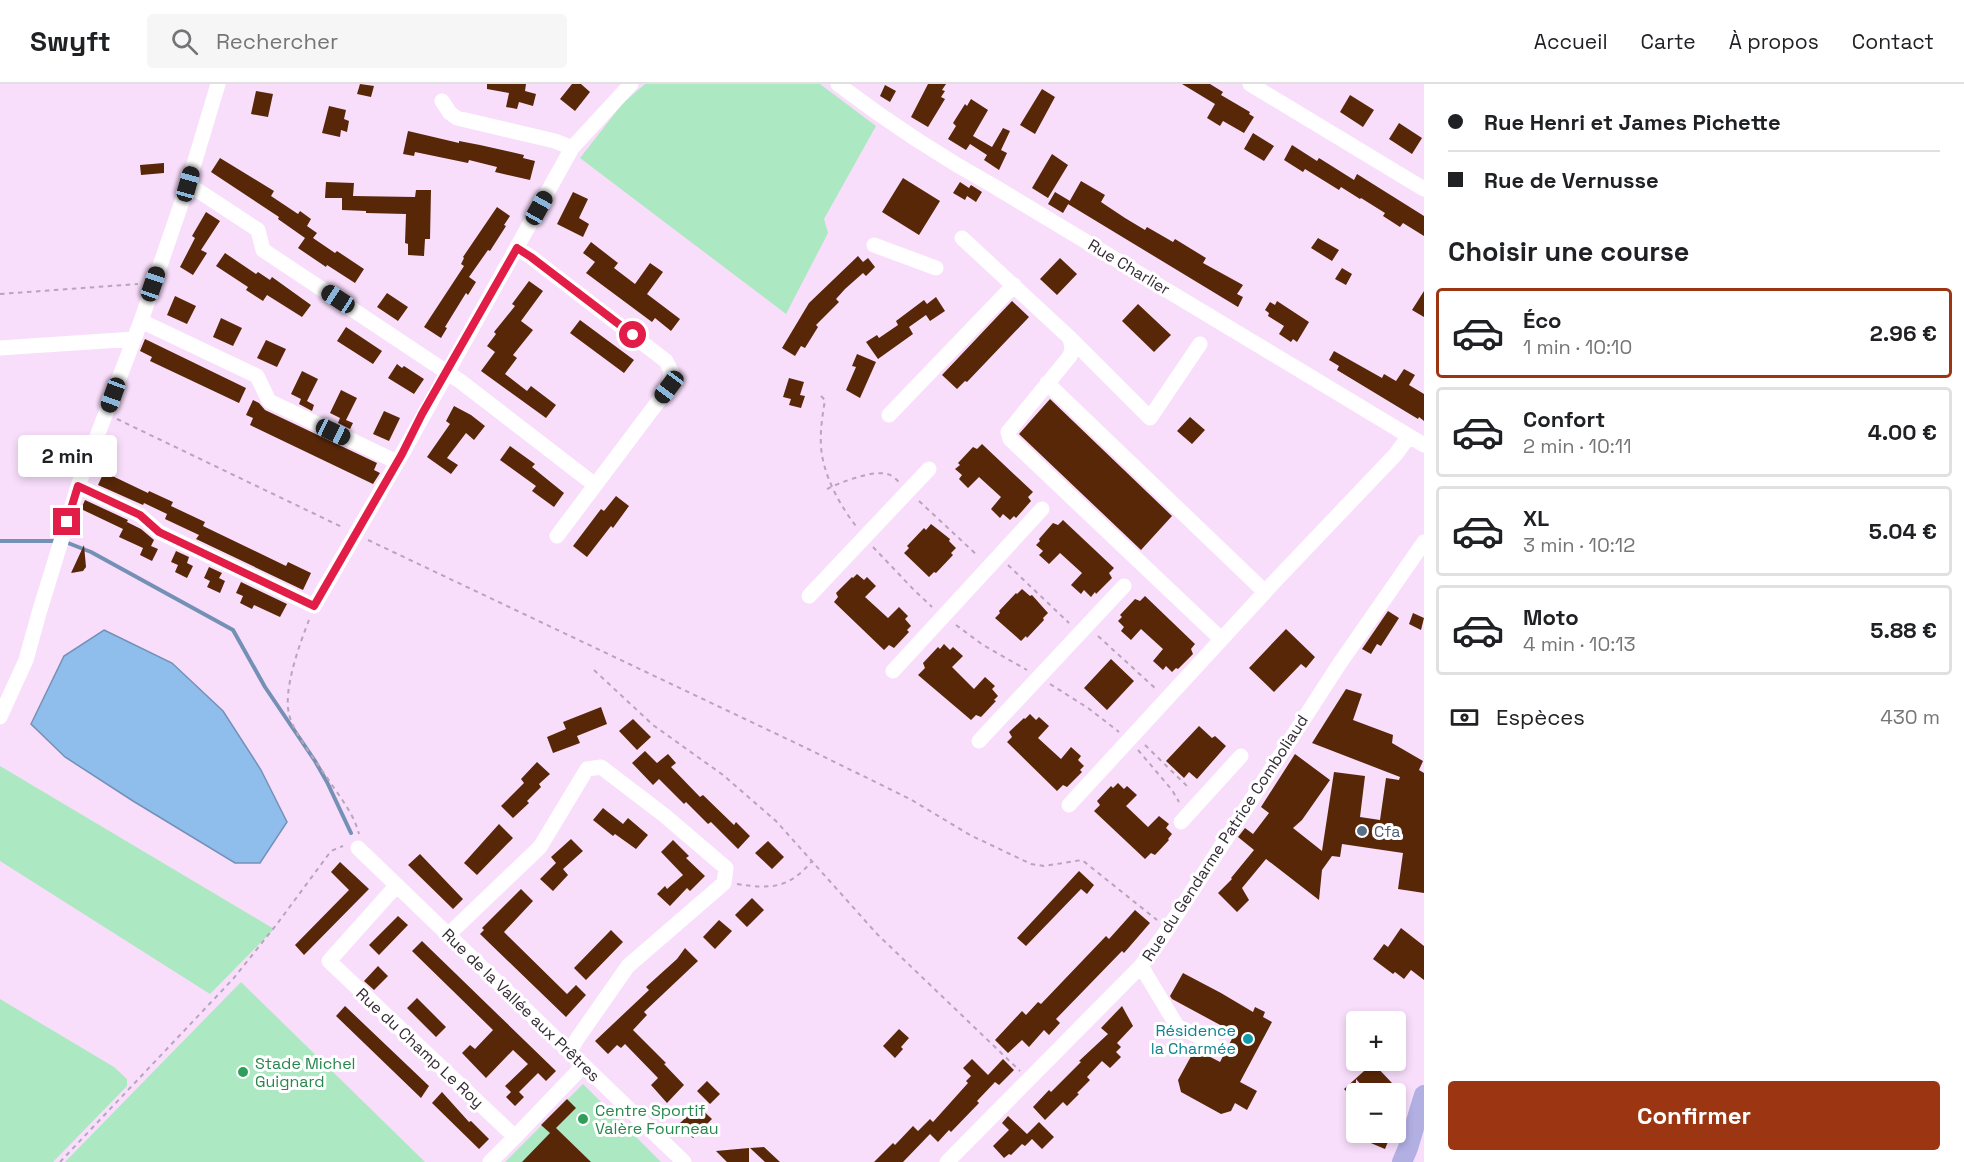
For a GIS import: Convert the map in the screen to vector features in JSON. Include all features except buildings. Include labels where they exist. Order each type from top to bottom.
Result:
[{"type":"main road","points":[[1402,1162],[1424,1095]]},
{"type":"street","points":[[0,717],[26,660],[78,486],[141,321],[188,184],[218,84]]},
{"type":"street","points":[[78,486],[140,515],[159,532],[314,606],[572,148],[631,84]]},
{"type":"street","name":"Rue Charlier","points":[[838,84],[880,117],[929,150],[1007,194],[1424,445]]},
{"type":"street","points":[[1250,84],[1424,189]]},
{"type":"street","points":[[442,101],[450,113],[457,118],[555,141],[572,148]]},
{"type":"street","points":[[188,184],[258,230],[263,250],[446,371],[595,485]]},
{"type":"street","points":[[962,238],[1070,338],[1150,418],[1200,344]]},
{"type":"street","points":[[874,245],[936,268]]},
{"type":"street","points":[[517,248],[666,361],[671,371],[669,387],[557,536]]},
{"type":"street","points":[[889,415],[1014,285]]},
{"type":"street","points":[[141,321],[257,376],[269,401],[397,462]]},
{"type":"street","points":[[1070,338],[1072,348],[1070,356],[1008,432],[1010,439],[1221,639]]},
{"type":"street","points":[[0,348],[134,339]]},
{"type":"street","points":[[1047,383],[1265,592]]},
{"type":"street","points":[[1069,805],[1221,639],[1396,454],[1408,436]]},
{"type":"street","points":[[809,596],[929,469]]},
{"type":"street","points":[[893,671],[1042,509]]},
{"type":"street","name":"Rue du Gendarme Patrice Comboliaud","points":[[947,1162],[1141,966],[1168,929],[1340,663],[1424,542]]},
{"type":"street","points":[[979,741],[1124,585]]},
{"type":"street","points":[[1184,818],[1241,756]]},
{"type":"street","points":[[449,934],[540,847],[587,770],[601,767],[664,815],[726,868],[724,883],[628,966],[570,1051]]},
{"type":"street","name":"Rue de la Vallée aux Prêtres","points":[[358,848],[684,1162]]},
{"type":"street","name":"Rue du Champ Le Roy","points":[[397,885],[329,961],[515,1137]]},
{"type":"street","points":[[1141,966],[1177,1026],[1212,1042]]},
{"type":"street","points":[[490,1162],[583,1066]]},
{"type":"path","points":[[0,294],[90,286],[153,284]]},
{"type":"path","points":[[821,396],[825,400],[821,436],[822,457],[838,496],[849,517],[914,590],[943,616],[983,645],[1039,677],[1131,738],[1201,799]]},
{"type":"path","points":[[106,414],[804,747],[910,799],[970,835],[1031,864],[1044,866],[1082,860],[1168,929]]},
{"type":"path","points":[[999,556],[1167,699]]},
{"type":"path","points":[[60,1162],[233,980],[331,851],[346,844],[358,848],[359,836],[354,817],[298,734],[289,716],[287,699],[291,679],[300,643],[314,606]]},
{"type":"path","points":[[594,670],[653,725],[723,775],[776,821],[877,934],[1028,1079]]},
{"type":"path","points":[[1131,738],[1172,790],[1184,818]]},
{"type":"path","points":[[724,883],[763,888],[783,885],[803,872],[812,861]]},
{"type":"green space","points":[[645,84],[820,84],[876,126],[824,219],[828,233],[786,314],[580,158],[623,103]]},
{"type":"green space","points":[[0,766],[274,929],[210,994],[0,861]]},
{"type":"green space","name":"Stade Michel Guignard","points":[[241,982],[425,1162],[65,1162]]},
{"type":"green space","points":[[0,999],[114,1067],[127,1079],[127,1086],[53,1162],[0,1162]]},
{"type":"green space","name":"Centre Sportif Valère Fourneau","points":[[583,1084],[661,1162],[505,1162]]},
{"type":"water","points":[[104,630],[172,663],[223,711],[261,770],[287,822],[260,863],[235,863],[65,757],[31,724],[64,656]]},
{"type":"waterway","points":[[0,541],[55,541]]},
{"type":"waterway","points":[[68,543],[91,552],[233,630],[265,687],[315,761],[351,833]]},
{"type":"place","name":"Cfa","points":[[1362,831]]},
{"type":"place","name":"Résidence la Charmée","points":[[1248,1039]]},
{"type":"place","name":"Stade Michel Guignard","points":[[243,1072]]},
{"type":"place","name":"Centre Sportif Valère Fourneau","points":[[583,1119]]},
{"type":"route","points":[[67,522],[78,486],[140,515],[159,532],[314,606],[517,248],[633,335]]}]
